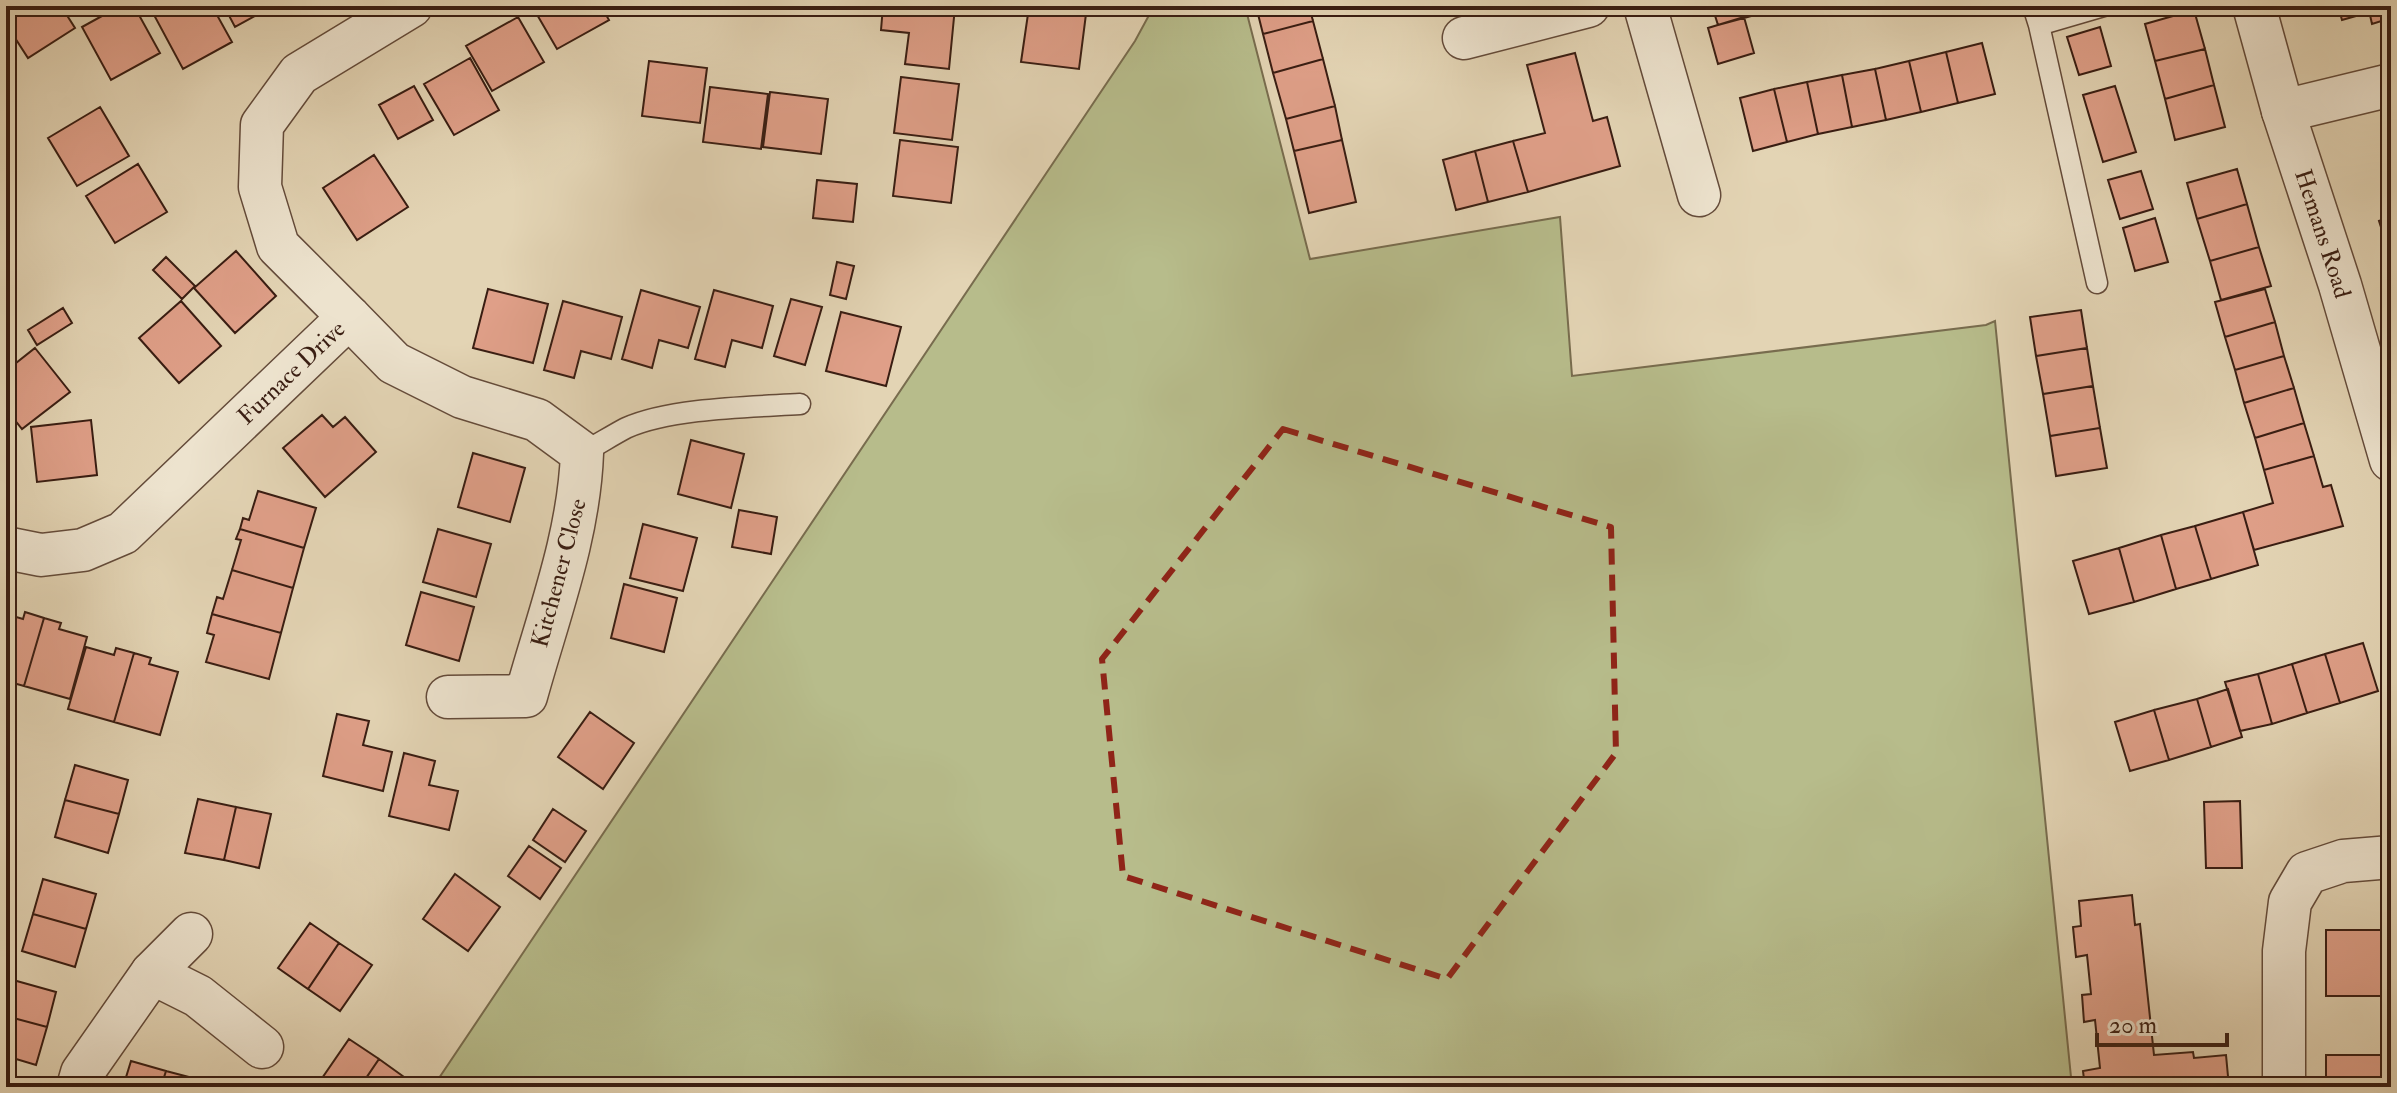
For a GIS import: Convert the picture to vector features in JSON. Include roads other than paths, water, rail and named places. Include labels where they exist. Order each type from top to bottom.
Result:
[{"type":"street","name":"Furnace Drive","points":[[6,548],[41,555],[83,550],[123,533],[349,317],[278,246],[260,187],[262,125],[299,74],[411,6]]},
{"type":"street","points":[[1464,38],[1588,6]]},
{"type":"street","points":[[1645,6],[1699,195]]},
{"type":"street","name":"Hemans Road","points":[[2254,6],[2283,111],[2340,285],[2391,460]]},
{"type":"street","points":[[2283,111],[2391,85]]},
{"type":"street","points":[[349,317],[394,363],[462,397],[537,420],[582,453]]},
{"type":"street","name":"Kitchener Close","points":[[448,697],[526,696],[574,530],[581,489],[582,453]]},
{"type":"street","points":[[2284,1087],[2284,951],[2290,902],[2307,873],[2343,861],[2391,857]]},
{"type":"street","points":[[78,1087],[82,1073],[152,973],[191,934]]},
{"type":"street","points":[[152,973],[198,996],[262,1047]]},
{"type":"lane","points":[[2097,283],[2036,15],[2104,6]]},
{"type":"lane","points":[[582,453],[628,427],[661,417],[731,408],[800,404]]}]
